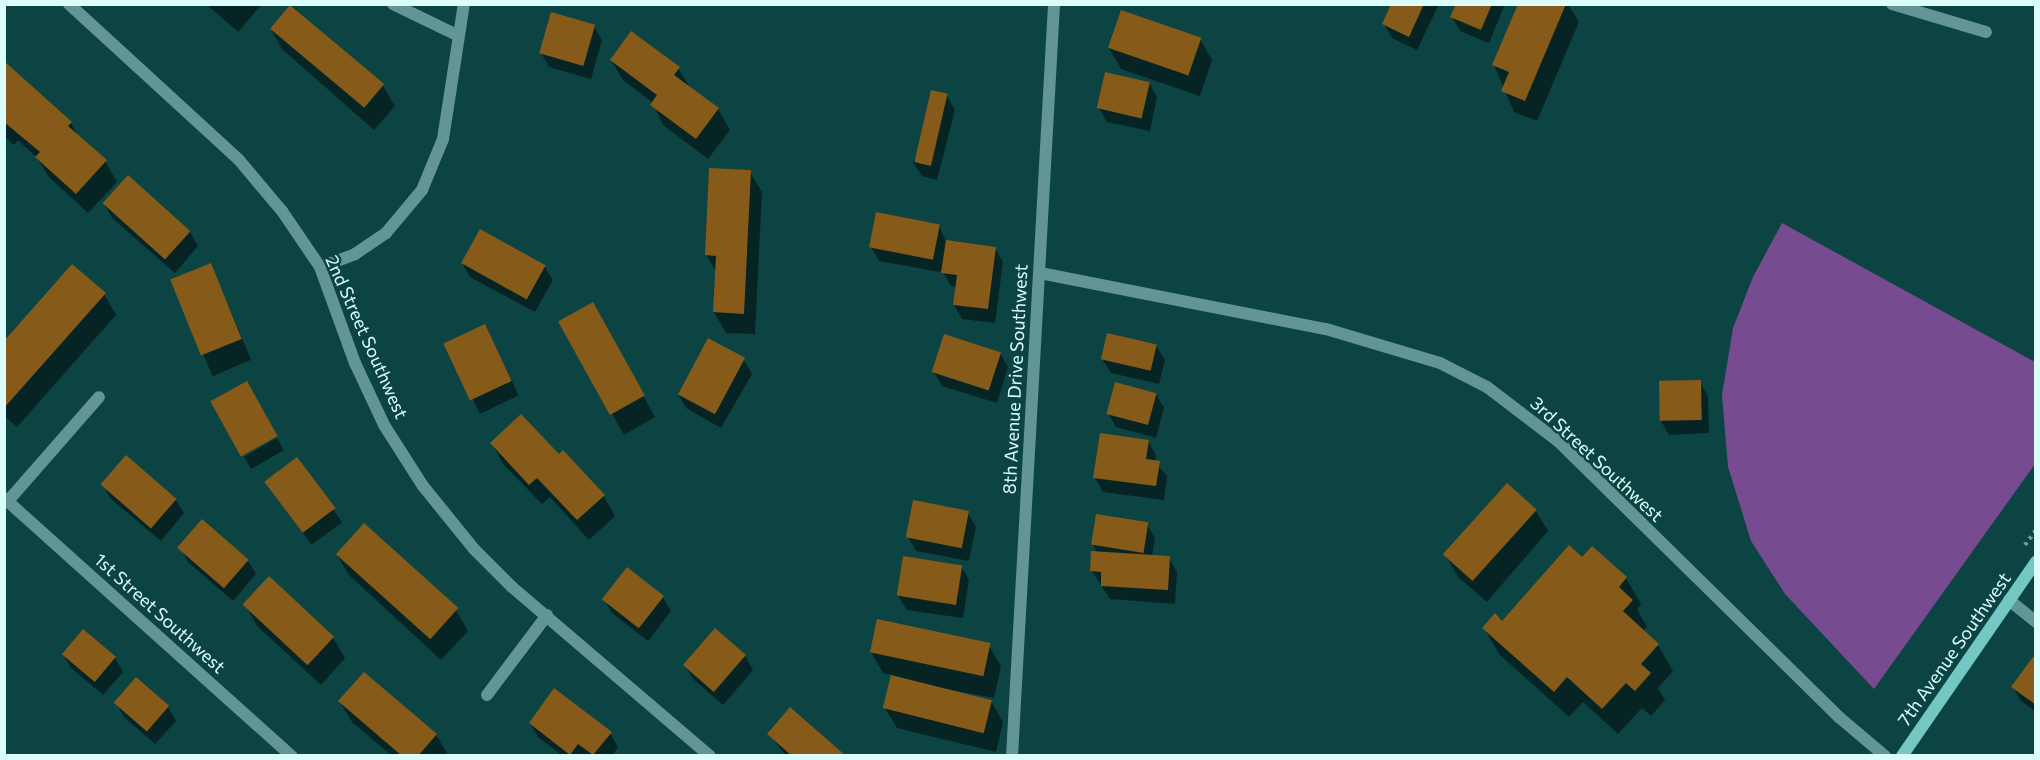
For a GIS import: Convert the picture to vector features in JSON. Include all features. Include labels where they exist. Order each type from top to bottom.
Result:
[{"type":"street","name":"2nd Street Southwest","points":[[69,4],[239,160],[282,211],[320,267],[355,363],[384,425],[423,486],[474,549],[546,615],[710,756]]},
{"type":"street","points":[[393,4],[459,36]]},
{"type":"street","points":[[320,267],[355,254],[386,233],[422,190],[443,139],[464,4]]},
{"type":"street","name":"8th Avenue Drive Southwest","points":[[1012,756],[1054,4]]},
{"type":"street","points":[[1892,4],[1986,32]]},
{"type":"street","name":"3rd Street Southwest","points":[[1040,273],[1326,329],[1440,363],[1487,387],[1558,441],[1832,710],[1886,756]]},
{"type":"street","points":[[6,502],[99,397]]},
{"type":"street","name":"1st Street Southwest","points":[[6,502],[292,756]]},
{"type":"street","name":"7th Avenue Southwest","points":[[1902,756],[2036,562]]},
{"type":"street","points":[[2009,600],[2036,622]]},
{"type":"street","points":[[487,695],[546,615]]},
{"type":"shaded area","points":[[1782,223],[2035,362],[2035,464],[1874,689],[1785,594],[1751,541],[1728,467],[1722,395],[1733,328],[1753,277]]},
{"type":"building","points":[[1391,4],[1424,4],[1409,37],[1382,24]]},
{"type":"building","points":[[1456,4],[1492,4],[1481,30],[1450,17]]},
{"type":"building","points":[[1518,4],[1566,4],[1525,101],[1501,91],[1509,72],[1492,65]]},
{"type":"building","points":[[290,5],[384,84],[364,108],[270,29]]},
{"type":"building","points":[[1121,10],[1201,38],[1188,75],[1108,48]]},
{"type":"building","points":[[551,12],[595,25],[583,66],[539,53]]},
{"type":"building","points":[[631,31],[680,67],[674,75],[719,108],[696,139],[650,105],[657,95],[610,60]]},
{"type":"building","points":[[4,61],[72,122],[68,126],[107,160],[76,194],[35,157],[40,152],[4,122]]},
{"type":"building","points":[[1105,72],[1150,82],[1141,118],[1097,108]]},
{"type":"building","points":[[931,90],[948,94],[931,166],[914,162]]},
{"type":"building","points":[[709,168],[751,170],[744,314],[713,312],[716,256],[705,255]]},
{"type":"building","points":[[128,175],[190,231],[165,259],[103,203]]},
{"type":"building","points":[[876,212],[940,224],[933,260],[869,247]]},
{"type":"building","points":[[480,229],[546,265],[527,299],[461,263]]},
{"type":"building","points":[[946,240],[996,247],[988,309],[953,305],[957,275],[941,273]]},
{"type":"building","points":[[211,263],[242,339],[201,356],[170,279]]},
{"type":"building","points":[[72,264],[106,293],[4,408],[4,341]]},
{"type":"building","points":[[593,302],[645,396],[610,415],[558,321]]},
{"type":"building","points":[[485,324],[512,381],[470,401],[443,343]]},
{"type":"building","points":[[1107,333],[1157,344],[1151,371],[1101,359]]},
{"type":"building","points":[[944,334],[1001,353],[989,391],[932,372]]},
{"type":"building","points":[[708,338],[745,358],[715,414],[678,395]]},
{"type":"building","points":[[1701,380],[1702,420],[1660,421],[1659,381]]},
{"type":"building","points":[[247,381],[278,436],[241,456],[210,401]]},
{"type":"building","points":[[1115,382],[1157,393],[1148,425],[1106,414]]},
{"type":"building","points":[[521,414],[559,454],[563,450],[605,495],[577,520],[537,478],[529,485],[490,443]]},
{"type":"building","points":[[1100,433],[1149,440],[1146,459],[1160,461],[1156,486],[1093,478]]},
{"type":"building","points":[[126,455],[177,499],[151,528],[100,484]]},
{"type":"building","points":[[297,457],[336,508],[303,533],[264,482]]},
{"type":"building","points":[[1507,483],[1537,510],[1472,581],[1443,554]]},
{"type":"building","points":[[913,500],[969,511],[962,548],[906,537]]},
{"type":"building","points":[[1096,514],[1148,522],[1143,553],[1091,545]]},
{"type":"building","points":[[202,519],[249,560],[224,588],[177,548]]},
{"type":"building","points":[[364,523],[458,608],[430,639],[336,554]]},
{"type":"building","points":[[1569,545],[1582,557],[1592,546],[1627,577],[1619,587],[1633,600],[1623,611],[1659,644],[1641,664],[1651,673],[1635,691],[1626,683],[1602,709],[1567,677],[1554,692],[1482,628],[1495,613],[1502,621]]},
{"type":"building","points":[[1091,551],[1170,556],[1168,590],[1101,586],[1101,572],[1090,571]]},
{"type":"building","points":[[903,556],[962,565],[956,605],[897,596]]},
{"type":"building","points":[[627,567],[664,596],[639,628],[602,599]]},
{"type":"building","points":[[269,576],[334,637],[307,665],[242,605]]},
{"type":"building","points":[[877,619],[990,643],[983,676],[870,652]]},
{"type":"building","points":[[715,628],[746,655],[714,692],[683,665]]},
{"type":"building","points":[[83,629],[116,657],[95,682],[62,654]]},
{"type":"building","points":[[2033,657],[2036,659],[2036,705],[2011,687]]},
{"type":"building","points":[[364,672],[437,734],[418,756],[402,756],[338,701]]},
{"type":"building","points":[[891,675],[992,700],[984,733],[883,708]]},
{"type":"building","points":[[136,677],[169,706],[147,732],[114,703]]},
{"type":"building","points":[[554,688],[612,732],[593,755],[578,744],[570,755],[529,723]]},
{"type":"building","points":[[790,707],[846,756],[792,756],[767,734]]}]
